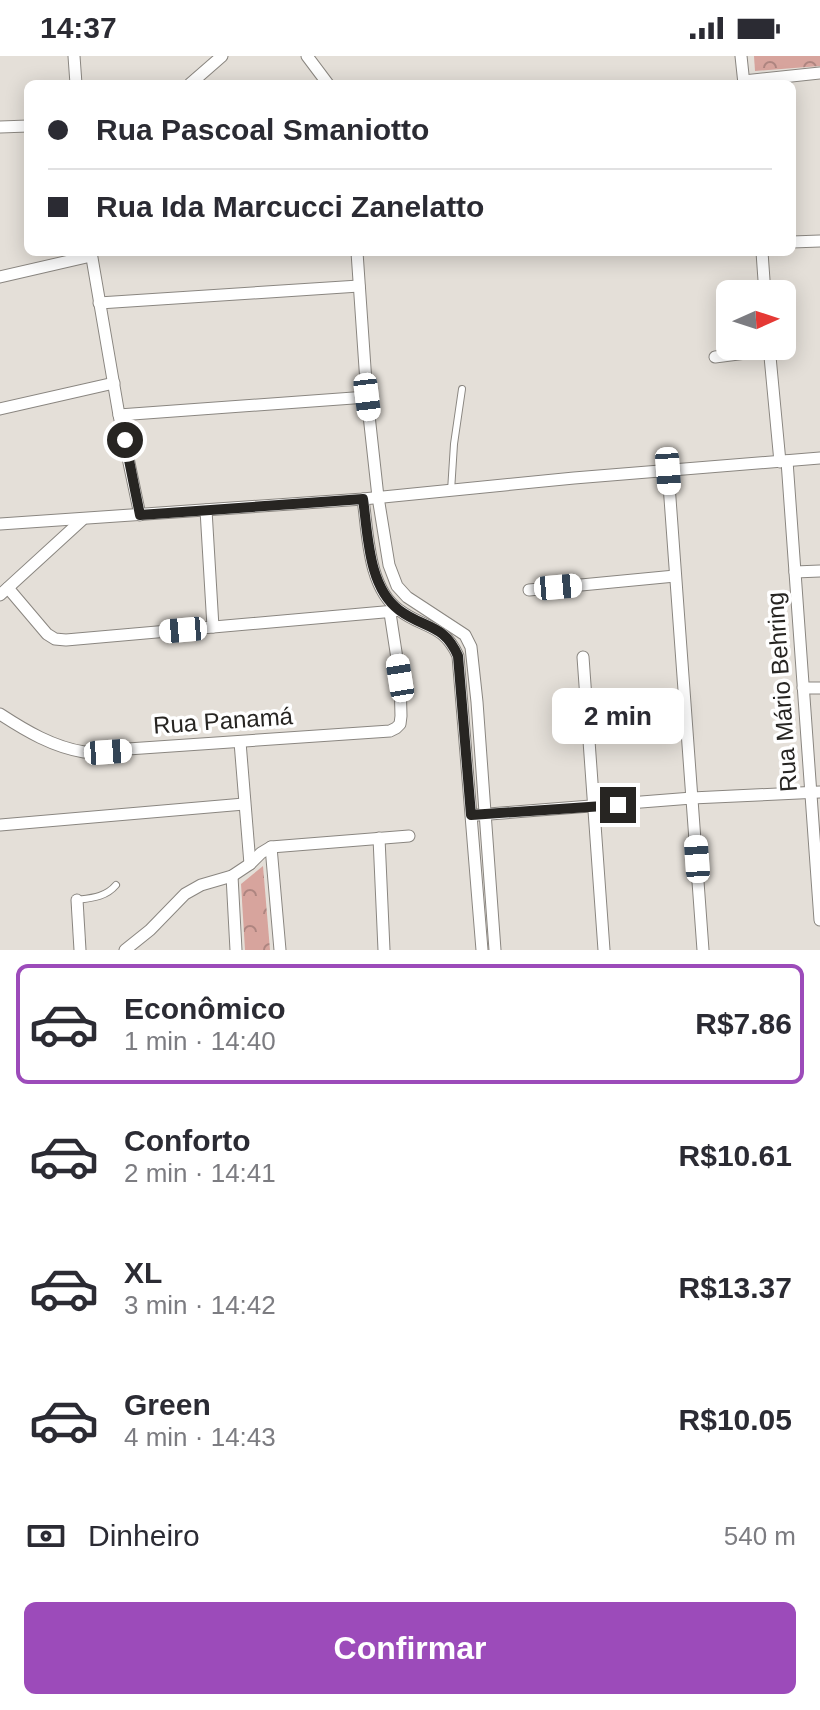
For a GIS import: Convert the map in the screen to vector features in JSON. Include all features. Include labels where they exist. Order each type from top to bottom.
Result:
[{"type":"street","points":[[74,56],[76,80]]},
{"type":"street","points":[[204,79],[222,56]]},
{"type":"street","points":[[307,56],[325,80]]},
{"type":"street","points":[[741,56],[744,80]]},
{"type":"street","points":[[761,80],[820,73]]},
{"type":"street","points":[[0,127],[24,126]]},
{"type":"street","points":[[796,242],[820,241]]},
{"type":"street","points":[[0,277],[83,256]]},
{"type":"street","points":[[91,256],[140,515]]},
{"type":"street","points":[[762,256],[764,280]]},
{"type":"street","points":[[357,257],[367,397],[389,565],[397,586],[448,630],[460,666],[495,950]]},
{"type":"street","points":[[99,303],[359,286]]},
{"type":"street","name":"Rua Mário Behring","points":[[770,360],[816,792],[820,920]]},
{"type":"street","points":[[0,409],[114,383]]},
{"type":"street","points":[[119,415],[367,397]]},
{"type":"street","points":[[0,524],[363,499],[820,458]]},
{"type":"street","points":[[668,471],[703,950]]},
{"type":"street","points":[[363,499],[374,570],[378,584],[394,612],[465,635],[471,647],[477,702],[482,950]]},
{"type":"street","points":[[206,510],[213,627]]},
{"type":"street","points":[[82,520],[4,592],[55,639],[394,612],[414,603]]},
{"type":"street","points":[[374,570],[389,565]]},
{"type":"street","points":[[795,572],[820,571]]},
{"type":"street","points":[[529,590],[675,576]]},
{"type":"street","name":"Rua Panamá","points":[[0,714],[38,737],[66,749],[84,752],[390,731],[400,724],[401,716],[394,612]]},
{"type":"street","points":[[583,657],[604,950]]},
{"type":"street","points":[[460,666],[474,665]]},
{"type":"street","points":[[803,688],[820,688]]},
{"type":"street","points":[[463,702],[477,702]]},
{"type":"street","points":[[240,742],[250,864]]},
{"type":"street","points":[[478,814],[816,792]]},
{"type":"street","points":[[0,825],[244,804]]},
{"type":"street","points":[[125,950],[139,946],[185,894],[201,885],[232,876],[271,847],[409,836]]},
{"type":"street","points":[[379,838],[384,950]]},
{"type":"street","points":[[271,847],[280,950]]},
{"type":"street","points":[[232,876],[236,950]]},
{"type":"street","points":[[77,900],[80,950]]},
{"type":"lane","points":[[451,491],[462,389]]},
{"type":"lane","points":[[77,900],[104,895],[116,885]]},
{"type":"green space","points":[[754,56],[820,56],[820,66],[755,71]]},
{"type":"green space","points":[[263,866],[270,950],[245,950],[241,884]]},
{"type":"route","points":[[125,440],[140,515],[363,499],[374,570],[384,596],[399,610],[445,634],[458,656],[471,815],[618,805]]}]
